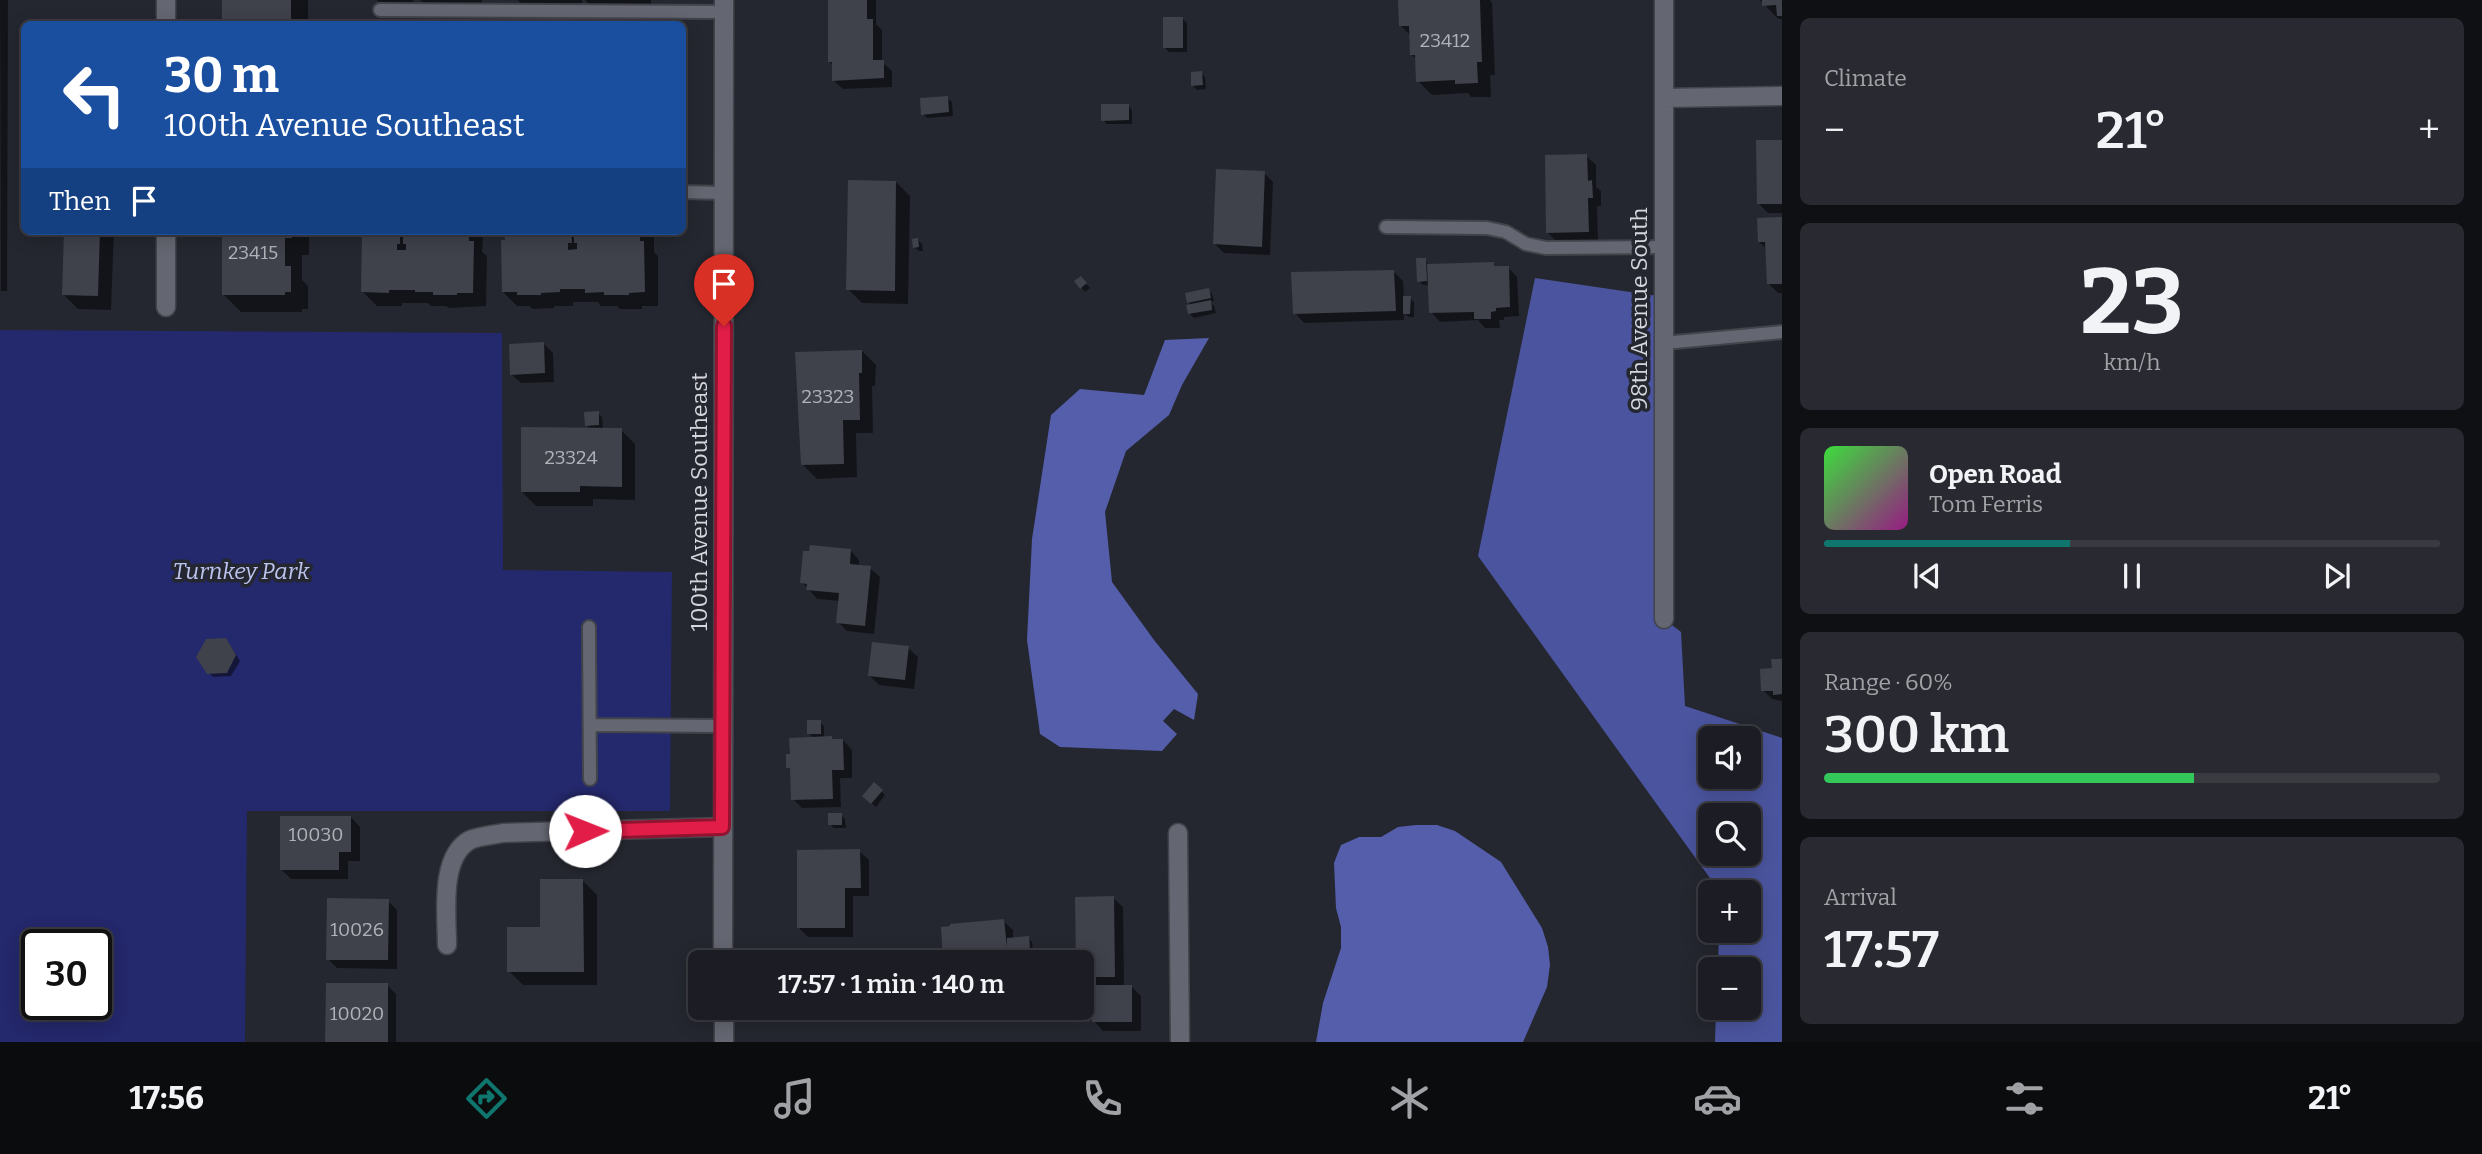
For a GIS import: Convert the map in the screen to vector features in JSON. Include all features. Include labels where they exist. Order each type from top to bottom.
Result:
[{"type":"street","points":[[166,0],[166,21]]},
{"type":"street","name":"98th Avenue South","points":[[1664,0],[1664,619]]},
{"type":"street","name":"100th Avenue Southeast","points":[[723,950],[724,6]]},
{"type":"street","points":[[1664,98],[1782,96]]},
{"type":"street","points":[[166,235],[166,307]]},
{"type":"street","points":[[447,944],[447,880],[454,856],[470,840],[503,833],[722,827]]},
{"type":"street","points":[[1178,834],[1180,1042]]},
{"type":"street","points":[[724,1020],[724,1042]]},
{"type":"lane","points":[[380,10],[724,6]]},
{"type":"lane","points":[[486,10],[486,21]]},
{"type":"lane","points":[[686,192],[724,193]]},
{"type":"lane","points":[[1386,227],[1487,228],[1506,232],[1526,244],[1546,248],[1664,247]]},
{"type":"lane","points":[[1664,343],[1782,332]]},
{"type":"lane","points":[[589,627],[590,779]]},
{"type":"lane","points":[[590,725],[723,726]]},
{"type":"green space","name":"Turnkey Park","points":[[0,330],[502,333],[503,570],[672,572],[670,811],[247,811],[245,1042],[0,1042]]},
{"type":"shaded area","points":[[1535,278],[1664,297],[1664,619],[1681,632],[1685,706],[1746,726],[1698,726],[1698,789],[1761,789],[1761,731],[1782,738],[1782,1042],[1715,1042],[1716,1020],[1761,1020],[1761,957],[1718,957],[1719,943],[1761,943],[1761,880],[1711,880],[1701,866],[1761,866],[1761,803],[1698,803],[1698,861],[1478,556]]},
{"type":"shaded area","points":[[1209,338],[1182,385],[1169,415],[1126,451],[1105,512],[1112,582],[1198,694],[1194,720],[1174,709],[1163,721],[1177,734],[1162,751],[1060,747],[1040,734],[1027,640],[1032,539],[1051,415],[1080,389],[1144,395],[1165,340]]},
{"type":"shaded area","points":[[1437,825],[1455,831],[1501,862],[1542,928],[1550,965],[1547,987],[1523,1042],[1316,1042],[1323,1003],[1341,948],[1334,863],[1341,845],[1359,837],[1381,837],[1398,827]]},
{"type":"building","points":[[222,0],[291,0],[291,21],[222,21]]},
{"type":"building","points":[[828,0],[867,0],[867,19],[873,19],[873,60],[884,60],[884,78],[832,81],[832,62],[828,62]]},
{"type":"building","points":[[1398,0],[1480,0],[1482,62],[1477,62],[1478,83],[1455,84],[1455,80],[1416,82],[1415,55],[1410,55],[1409,26],[1399,26]]},
{"type":"building","points":[[1762,0],[1782,0],[1782,16],[1777,16],[1776,5],[1762,6]]},
{"type":"building","points":[[1163,17],[1183,17],[1183,48],[1163,48]]},
{"type":"building","points":[[1202,71],[1203,85],[1191,86],[1191,72]]},
{"type":"building","points":[[948,96],[949,112],[921,115],[920,98]]},
{"type":"building","points":[[1101,104],[1129,104],[1129,120],[1101,121]]},
{"type":"building","points":[[1756,140],[1782,140],[1782,204],[1757,204]]},
{"type":"building","points":[[1587,154],[1588,181],[1592,180],[1593,198],[1588,198],[1589,232],[1546,233],[1545,155]]},
{"type":"building","points":[[1216,169],[1265,171],[1262,247],[1213,244]]},
{"type":"building","points":[[848,180],[896,181],[895,291],[846,290]]},
{"type":"building","points":[[1782,217],[1782,284],[1767,284],[1765,242],[1758,242],[1757,218]]},
{"type":"building","points":[[64,235],[100,235],[98,296],[62,295]]},
{"type":"building","points":[[222,235],[292,235],[292,238],[285,238],[285,266],[291,266],[291,292],[285,292],[285,295],[222,295]]},
{"type":"building","points":[[362,235],[400,235],[397,250],[406,250],[403,235],[469,235],[469,241],[474,241],[473,293],[433,295],[433,292],[415,290],[361,292]]},
{"type":"building","points":[[505,235],[571,235],[572,243],[568,243],[568,250],[577,249],[574,235],[640,235],[640,241],[644,241],[645,292],[604,295],[604,292],[585,293],[585,289],[560,289],[560,292],[541,295],[517,295],[517,292],[502,292],[501,240],[505,240]]},
{"type":"building","points":[[918,238],[919,247],[913,248],[912,239]]},
{"type":"building","points":[[1416,258],[1426,258],[1427,281],[1417,282]]},
{"type":"building","points":[[1494,262],[1494,266],[1509,266],[1510,307],[1496,308],[1496,311],[1491,312],[1491,319],[1474,319],[1474,312],[1429,313],[1427,264]]},
{"type":"building","points":[[1394,270],[1396,311],[1293,314],[1291,272]]},
{"type":"building","points":[[1081,276],[1087,283],[1080,289],[1074,281]]},
{"type":"building","points":[[1209,288],[1211,298],[1187,303],[1185,293]]},
{"type":"building","points":[[1403,296],[1411,296],[1410,314],[1403,314]]},
{"type":"building","points":[[1211,300],[1212,310],[1188,314],[1186,305]]},
{"type":"building","points":[[544,342],[545,373],[510,375],[509,344]]},
{"type":"building","points":[[862,350],[862,373],[859,373],[860,420],[843,420],[844,464],[801,465],[795,352]]},
{"type":"building","points":[[599,411],[599,425],[585,426],[584,412]]},
{"type":"building","points":[[521,427],[622,428],[622,487],[580,486],[580,492],[521,492]]},
{"type":"building","points":[[810,545],[851,549],[850,564],[871,566],[865,626],[836,623],[839,593],[806,590],[807,584],[800,583],[803,551],[809,551]]},
{"type":"building","points":[[226,638],[236,655],[227,673],[207,674],[196,657],[206,639]]},
{"type":"building","points":[[872,642],[909,646],[905,680],[868,676]]},
{"type":"building","points":[[1771,659],[1782,659],[1782,694],[1773,695],[1773,691],[1761,691],[1760,669],[1772,668]]},
{"type":"building","points":[[807,720],[821,720],[821,734],[807,734]]},
{"type":"building","points":[[832,736],[832,739],[843,739],[844,770],[832,770],[833,799],[791,800],[790,768],[786,768],[786,754],[790,754],[789,738]]},
{"type":"building","points":[[874,782],[883,790],[871,804],[862,796]]},
{"type":"building","points":[[828,813],[842,813],[842,825],[828,825]]},
{"type":"building","points":[[280,816],[351,816],[351,852],[339,852],[339,870],[280,870]]},
{"type":"building","points":[[860,849],[861,888],[845,888],[845,928],[797,928],[797,850]]},
{"type":"building","points":[[540,879],[583,879],[584,972],[507,972],[507,927],[540,927]]},
{"type":"building","points":[[1114,896],[1115,977],[1094,977],[1094,950],[1076,950],[1075,897]]},
{"type":"building","points":[[327,898],[389,899],[388,960],[326,960]]},
{"type":"building","points":[[1004,919],[1007,947],[1007,938],[1029,936],[1030,950],[942,950],[941,927]]},
{"type":"building","points":[[326,983],[388,983],[388,1042],[325,1042]]},
{"type":"building","points":[[1094,985],[1132,985],[1132,1022],[1092,1022]]},
{"type":"route","points":[[585,831],[722,827],[724,326]]}]
